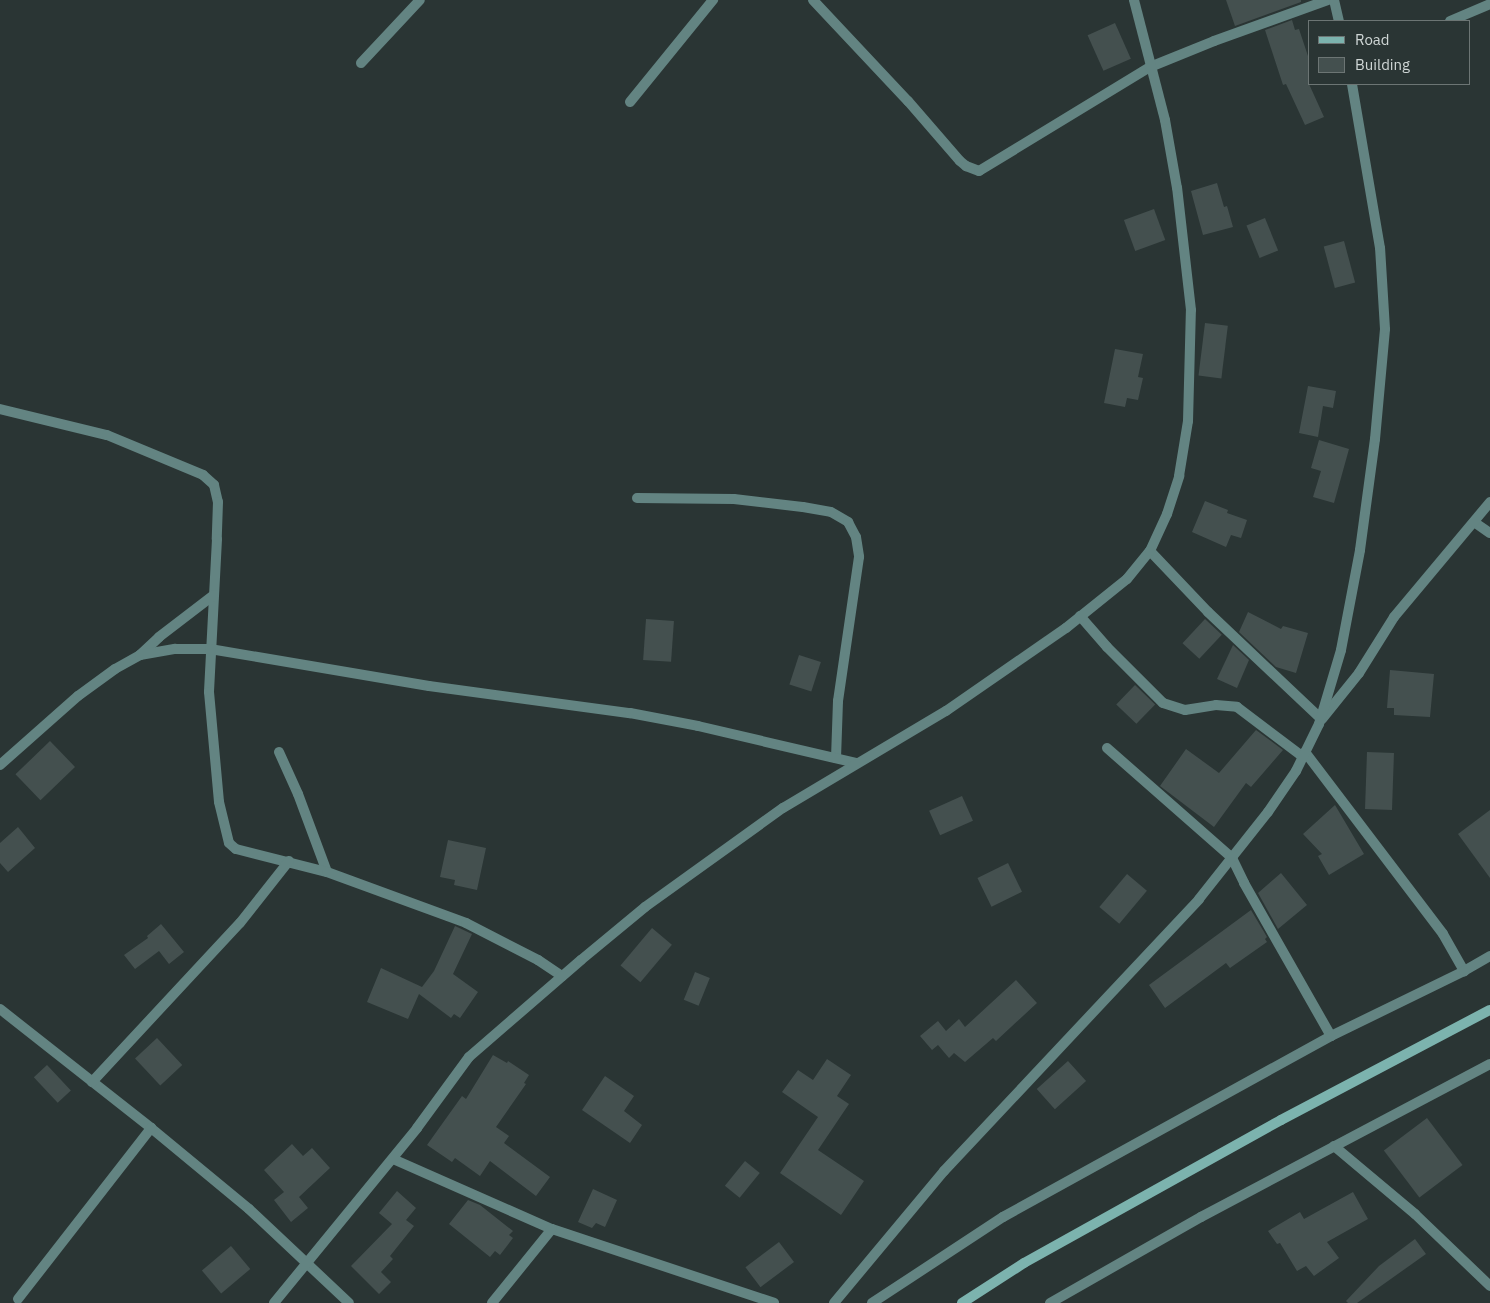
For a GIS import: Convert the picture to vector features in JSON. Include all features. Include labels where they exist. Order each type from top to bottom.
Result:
[{"type":"main road","points":[[962,1303],[1024,1263],[1272,1124],[1490,1010]]},
{"type":"street","points":[[361,63],[420,0]]},
{"type":"street","points":[[630,102],[713,0]]},
{"type":"street","points":[[813,0],[960,161],[972,170],[979,171],[988,168],[1150,67],[1214,41],[1328,0]]},
{"type":"street","points":[[274,1303],[308,1264],[393,1158],[469,1056],[562,976],[645,907],[783,808],[946,711],[1066,628],[1126,579],[1150,551],[1167,514],[1179,476],[1188,421],[1191,310],[1165,120],[1134,0]]},
{"type":"street","points":[[1334,0],[1339,20]]},
{"type":"street","points":[[1452,20],[1490,4]]},
{"type":"street","points":[[834,1303],[944,1171],[1199,898],[1268,812],[1304,755],[1320,721],[1341,650],[1360,550],[1375,439],[1385,329],[1380,248],[1352,85]]},
{"type":"street","points":[[0,409],[107,436],[203,475],[214,485],[218,502],[209,692],[219,802],[229,843],[236,849],[327,872],[466,923],[538,960],[562,976]]},
{"type":"street","points":[[637,498],[734,499],[831,512],[848,522],[856,537],[859,556],[840,681],[836,758]]},
{"type":"street","points":[[1320,721],[1359,673],[1394,617],[1490,502]]},
{"type":"street","points":[[1474,522],[1490,533]]},
{"type":"street","points":[[1150,551],[1208,612],[1320,721]]},
{"type":"street","points":[[0,765],[78,696],[115,669],[140,655],[158,637],[214,595]]},
{"type":"street","points":[[1080,616],[1107,647],[1163,703],[1185,710],[1216,705],[1237,707],[1304,755],[1443,934],[1464,971]]},
{"type":"street","points":[[140,655],[175,649],[210,649],[420,684],[630,713],[856,763]]},
{"type":"street","points":[[1107,748],[1232,858],[1244,883],[1331,1036]]},
{"type":"street","points":[[278,752],[301,802],[327,872]]},
{"type":"street","points":[[92,1082],[240,923],[289,861]]},
{"type":"street","points":[[872,1303],[1003,1217],[1331,1036],[1464,971],[1490,956]]},
{"type":"street","points":[[0,1009],[151,1128],[249,1209],[349,1303]]},
{"type":"street","points":[[1050,1303],[1200,1217],[1490,1064]]},
{"type":"street","points":[[18,1299],[151,1128]]},
{"type":"street","points":[[1334,1146],[1415,1214],[1490,1286]]},
{"type":"street","points":[[393,1158],[552,1229],[774,1303]]},
{"type":"street","points":[[492,1303],[552,1229]]},
{"type":"building","points":[[1226,0],[1301,0],[1301,2],[1235,26]]},
{"type":"building","points":[[1292,20],[1295,30],[1299,29],[1308,56],[1308,85],[1324,117],[1305,125],[1286,84],[1283,85],[1265,30]]},
{"type":"building","points":[[1115,23],[1131,59],[1103,71],[1088,35]]},
{"type":"building","points":[[1217,183],[1224,207],[1227,206],[1233,227],[1203,235],[1191,191]]},
{"type":"building","points":[[1154,209],[1165,240],[1135,251],[1124,220]]},
{"type":"building","points":[[1265,218],[1278,250],[1260,258],[1246,225]]},
{"type":"building","points":[[1344,241],[1355,283],[1335,288],[1324,246]]},
{"type":"building","points":[[1205,323],[1228,326],[1221,378],[1199,376]]},
{"type":"building","points":[[1115,349],[1143,354],[1138,377],[1143,378],[1138,400],[1127,398],[1125,407],[1104,403]]},
{"type":"building","points":[[1308,386],[1336,391],[1333,408],[1323,406],[1318,437],[1299,433]]},
{"type":"building","points":[[1319,440],[1349,449],[1334,503],[1313,497],[1321,471],[1311,468]]},
{"type":"building","points":[[1205,501],[1228,510],[1227,513],[1247,520],[1241,538],[1231,535],[1226,547],[1192,532]]},
{"type":"building","points":[[1248,612],[1281,629],[1283,626],[1308,633],[1296,673],[1276,667],[1239,632]]},
{"type":"building","points":[[646,619],[674,621],[671,662],[643,660]]},
{"type":"building","points":[[1205,619],[1222,635],[1199,659],[1182,643]]},
{"type":"building","points":[[1233,645],[1249,660],[1237,688],[1217,679]]},
{"type":"building","points":[[799,655],[821,662],[811,692],[789,684]]},
{"type":"building","points":[[1390,670],[1434,674],[1430,717],[1394,715],[1394,708],[1387,708]]},
{"type":"building","points":[[1135,685],[1155,704],[1136,724],[1116,704]]},
{"type":"building","points":[[1256,730],[1283,750],[1251,787],[1246,783],[1214,827],[1160,786],[1186,749],[1219,773]]},
{"type":"building","points":[[50,741],[75,767],[40,800],[15,774]]},
{"type":"building","points":[[1367,752],[1394,753],[1392,810],[1365,809]]},
{"type":"building","points":[[962,796],[973,821],[940,835],[929,811]]},
{"type":"building","points":[[1335,805],[1364,854],[1329,875],[1318,856],[1322,854],[1303,834]]},
{"type":"building","points":[[1490,810],[1490,878],[1458,834]]},
{"type":"building","points":[[18,827],[35,848],[8,872],[0,863],[0,843]]},
{"type":"building","points":[[448,840],[486,848],[477,890],[454,885],[455,880],[440,877]]},
{"type":"building","points":[[1008,863],[1022,892],[991,907],[977,878]]},
{"type":"building","points":[[1281,873],[1307,905],[1278,929],[1258,893]]},
{"type":"building","points":[[1127,874],[1147,891],[1119,924],[1099,907]]},
{"type":"building","points":[[1251,910],[1267,937],[1265,939],[1267,942],[1230,968],[1226,963],[1165,1008],[1149,985]]},
{"type":"building","points":[[161,924],[184,952],[169,964],[159,951],[135,969],[124,955],[148,938],[147,936]]},
{"type":"building","points":[[455,926],[472,934],[453,974],[478,992],[460,1018],[454,1014],[451,1018],[419,994],[408,1019],[367,1002],[381,968],[422,987],[434,971]]},
{"type":"building","points":[[652,928],[672,945],[640,982],[621,966]]},
{"type":"building","points":[[695,972],[710,978],[699,1006],[684,1000]]},
{"type":"building","points":[[1016,980],[1037,1003],[996,1041],[993,1038],[965,1062],[954,1053],[949,1058],[938,1045],[932,1050],[920,1036],[938,1021],[946,1031],[959,1019],[965,1027]]},
{"type":"building","points":[[157,1038],[182,1065],[160,1086],[135,1058]]},
{"type":"building","points":[[493,1055],[507,1063],[508,1061],[529,1075],[524,1083],[526,1084],[496,1127],[509,1136],[504,1143],[550,1177],[536,1196],[490,1161],[480,1176],[455,1158],[452,1162],[427,1145],[462,1096],[466,1099]]},
{"type":"building","points":[[827,1059],[851,1075],[837,1096],[849,1104],[818,1150],[864,1181],[841,1215],[780,1173],[818,1117],[782,1092],[798,1070],[813,1080]]},
{"type":"building","points":[[1068,1061],[1086,1081],[1055,1109],[1037,1089]]},
{"type":"building","points":[[47,1065],[71,1091],[58,1103],[34,1077]]},
{"type":"building","points":[[605,1076],[634,1096],[624,1111],[642,1125],[630,1143],[582,1110]]},
{"type":"building","points":[[1427,1118],[1463,1165],[1419,1198],[1384,1150]]},
{"type":"building","points":[[292,1144],[303,1156],[312,1148],[330,1168],[299,1197],[308,1208],[291,1222],[274,1200],[284,1192],[264,1170]]},
{"type":"building","points":[[745,1161],[760,1173],[740,1198],[725,1186]]},
{"type":"building","points":[[593,1189],[617,1200],[605,1227],[596,1223],[592,1228],[578,1222]]},
{"type":"building","points":[[397,1191],[416,1208],[406,1220],[414,1226],[390,1256],[393,1259],[381,1272],[391,1282],[379,1294],[351,1266],[392,1224],[379,1213]]},
{"type":"building","points":[[1353,1192],[1368,1219],[1327,1242],[1339,1258],[1314,1276],[1306,1266],[1297,1271],[1280,1243],[1277,1244],[1268,1231],[1300,1212],[1304,1219]]},
{"type":"building","points":[[468,1200],[480,1205],[513,1231],[509,1235],[513,1238],[500,1255],[495,1251],[490,1257],[449,1224]]},
{"type":"building","points":[[1415,1239],[1426,1254],[1357,1303],[1348,1303],[1346,1301],[1379,1266]]},
{"type":"building","points":[[779,1242],[794,1262],[761,1287],[745,1267]]},
{"type":"building","points":[[231,1246],[250,1269],[221,1293],[202,1270]]}]
